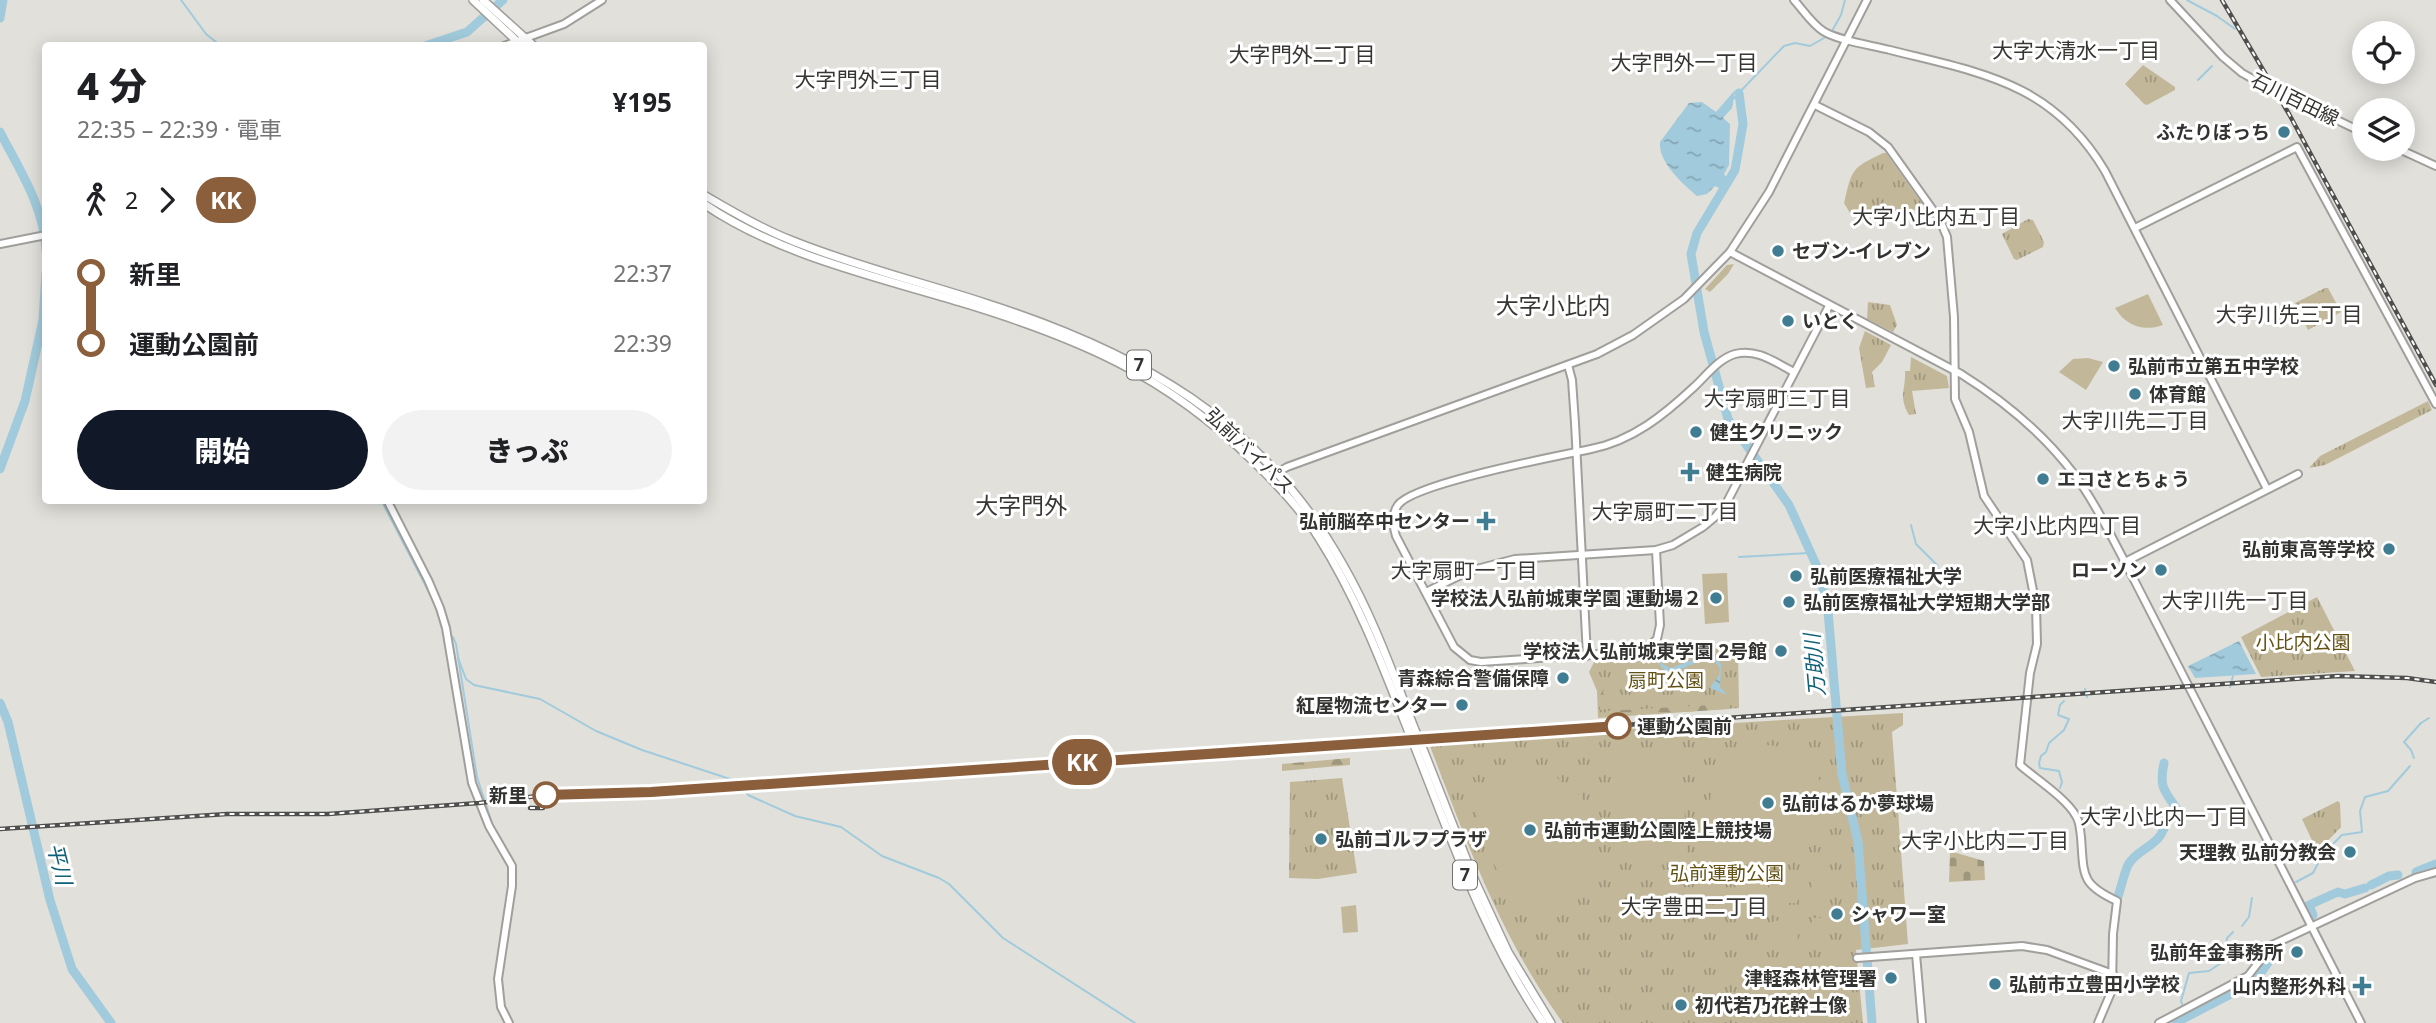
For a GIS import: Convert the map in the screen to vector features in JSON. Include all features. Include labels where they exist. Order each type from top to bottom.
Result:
[{"type":"highway","points":[[473,0],[522,42]]},
{"type":"highway","points":[[483,0],[501,22]]},
{"type":"highway","name":"弘前バイパス","points":[[707,197],[792,241],[986,303],[1117,353],[1193,398],[1220,419],[1273,474],[1336,567],[1356,605],[1418,744],[1465,877],[1508,968],[1551,1023]]},
{"type":"highway","name":"弘前バイパス","points":[[707,206],[734,222],[786,245],[1059,336],[1128,366],[1205,417],[1273,474]]},
{"type":"highway","name":"7","points":[[1531,998],[1542,1023]]},
{"type":"highway","name":"7","points":[[1531,998],[1557,1023]]},
{"type":"street","points":[[522,42],[564,24],[602,0]]},
{"type":"street","points":[[1794,0],[1825,32],[1987,74],[2015,86],[2039,101],[2074,129],[2096,155],[2267,489]]},
{"type":"street","points":[[1273,474],[1568,365],[1633,335],[1693,291],[1730,252],[1769,192],[1867,0]]},
{"type":"street","name":"石川百田線","points":[[2170,0],[2223,57],[2242,73],[2352,126]]},
{"type":"street","points":[[1815,105],[1868,132],[1883,143],[1944,228],[1949,248],[1955,399],[1969,432],[1984,496],[2027,560],[2036,606],[2037,644],[2030,673],[2020,765],[2074,813],[2080,825],[2087,881],[2097,892],[2118,901],[2113,934],[2111,994],[2098,1023]]},
{"type":"street","points":[[2135,228],[2297,147],[2436,404]]},
{"type":"street","points":[[2415,156],[2436,166]]},
{"type":"street","points":[[0,244],[42,236]]},
{"type":"street","points":[[1730,252],[1955,371],[2009,407],[2046,441],[2069,468],[2089,496],[2125,562],[2361,1023]]},
{"type":"street","points":[[1426,592],[1457,576],[1514,559],[1656,551],[1686,540],[1715,517],[1727,502],[1829,306]]},
{"type":"street","points":[[1656,551],[1660,625],[1657,639],[1644,651],[1495,662],[1470,660],[1454,647],[1396,536],[1394,517],[1403,500],[1468,477],[1615,442],[1665,413],[1718,363],[1735,354],[1761,355],[1794,372]]},
{"type":"street","points":[[1568,365],[1572,380],[1587,656]]},
{"type":"street","points":[[2125,562],[2298,474]]},
{"type":"street","points":[[389,504],[440,608],[446,628],[471,783],[491,831],[512,866],[512,886],[498,979],[501,1007],[509,1023]]},
{"type":"street","points":[[2159,1023],[2248,976],[2272,946],[2414,878],[2436,872]]},
{"type":"street","points":[[1859,958],[2029,947],[2047,950],[2113,974]]},
{"type":"street","points":[[1916,954],[1922,1023]]},
{"type":"green space","points":[[2143,65],[2175,87],[2175,90],[2147,105],[2144,104],[2125,84]]},
{"type":"green space","points":[[1886,153],[1926,209],[1850,213],[1844,203],[1855,170]]},
{"type":"green space","points":[[2028,219],[2033,220],[2044,242],[2043,247],[2017,260],[2002,234]]},
{"type":"green space","points":[[1734,264],[1710,292],[1705,289],[1727,265]]},
{"type":"green space","points":[[2328,288],[2341,312],[2308,330],[2295,303]]},
{"type":"green space","points":[[2148,294],[2163,325],[2149,328],[2136,326],[2124,319],[2115,308]]},
{"type":"green space","points":[[1868,302],[1890,305],[1897,325],[1893,332],[1867,319]]},
{"type":"green space","points":[[1865,331],[1891,345],[1882,362],[1872,372],[1875,387],[1866,388],[1859,348]]},
{"type":"green space","points":[[1911,357],[1947,376],[1949,388],[1912,391],[1916,414],[1909,415],[1903,393],[1905,371],[1910,371]]},
{"type":"green space","points":[[2088,358],[2103,362],[2086,390],[2059,372],[2073,359]]},
{"type":"green space","points":[[2428,401],[2432,410],[2325,465],[2309,468],[2320,456]]},
{"type":"green space","name":"学校法人弘前城東学園 運動場２","points":[[1727,573],[1729,622],[1705,624],[1702,574]]},
{"type":"green space","name":"小比内公園","points":[[2317,597],[2355,671],[2261,677],[2241,637]]},
{"type":"green space","name":"扇町公園","points":[[1657,647],[1696,647],[1701,650],[1738,648],[1739,708],[1598,718],[1597,691],[1589,672],[1595,660],[1644,655]]},
{"type":"green space","points":[[1657,647],[1731,649],[1731,653],[1665,651],[1639,658],[1609,660],[1609,657],[1644,655]]},
{"type":"green space","points":[[1600,675],[1603,693],[1608,702],[1616,708],[1600,710],[1600,694],[1594,677]]},
{"type":"green space","points":[[1729,704],[1730,709],[1607,717],[1606,711]]},
{"type":"green space","name":"弘前運動公園","points":[[1903,713],[1903,725],[1892,732],[1908,944],[1856,950],[1863,1023],[1563,1023],[1521,957],[1486,887],[1428,741]]},
{"type":"green space","name":"弘前はるか夢球場","points":[[1770,745],[1796,754],[1815,772],[1824,795],[1820,823],[1801,851],[1736,861],[1711,842],[1710,805],[1714,777],[1720,766],[1738,753]]},
{"type":"green space","points":[[1681,748],[1687,857],[1619,861],[1613,752]]},
{"type":"green space","points":[[1350,758],[1350,765],[1282,771],[1282,764]]},
{"type":"green space","name":"弘前市運動公園陸上競技場","points":[[1531,764],[1555,775],[1568,798],[1581,794],[1598,846],[1586,850],[1583,842],[1590,868],[1582,891],[1563,905],[1551,908],[1527,905],[1512,895],[1491,857],[1479,822],[1477,807],[1484,784],[1495,775]]},
{"type":"green space","points":[[1342,778],[1357,873],[1318,879],[1289,878],[1290,782]]},
{"type":"green space","points":[[2338,801],[2341,827],[2320,849],[2316,849],[2302,819]]},
{"type":"green space","points":[[1950,851],[1984,861],[1985,880],[1949,882]]},
{"type":"green space","points":[[1807,875],[1808,902],[1799,903],[1798,876]]},
{"type":"green space","points":[[1811,875],[1821,875],[1822,902],[1812,902]]},
{"type":"green space","points":[[1779,876],[1780,903],[1770,904],[1769,877]]},
{"type":"green space","points":[[1784,876],[1794,876],[1795,903],[1785,903]]},
{"type":"green space","points":[[1356,905],[1358,932],[1343,933],[1341,907]]},
{"type":"green space","points":[[1809,918],[1811,945],[1801,945],[1800,919]]},
{"type":"green space","points":[[1812,918],[1822,918],[1823,945],[1814,945]]},
{"type":"green space","points":[[1797,919],[1798,946],[1788,947],[1787,920]]},
{"type":"green space","points":[[1783,920],[1784,947],[1774,947],[1773,921]]},
{"type":"green space","points":[[1833,984],[1836,1023],[1738,1023],[1736,991]]},
{"type":"water","points":[[1735,90],[1732,108],[1723,118],[1730,124],[1729,165],[1724,174],[1728,179],[1721,189],[1715,186],[1707,194],[1697,196],[1667,165],[1660,150],[1660,142],[1689,103],[1702,102],[1716,112]]},
{"type":"water","points":[[2239,641],[2256,674],[2195,678],[2188,666]]},
{"type":"water","points":[[1661,654],[1662,664],[1671,668],[1693,660],[1715,658],[1721,664],[1720,687],[1727,695],[1710,688],[1719,675],[1720,668],[1714,660],[1701,661],[1668,672],[1661,667],[1656,655]]},
{"type":"waterway","points":[[0,18],[3,0]]},
{"type":"waterway","points":[[181,0],[206,34],[216,42]]},
{"type":"waterway","points":[[437,42],[467,32],[503,0]]},
{"type":"waterway","points":[[1832,31],[1841,15],[1845,0]]},
{"type":"waterway","points":[[2187,0],[2235,29]]},
{"type":"waterway","points":[[1733,99],[1784,46],[1795,43],[1810,46],[1824,38]]},
{"type":"waterway","points":[[2198,80],[2212,66]]},
{"type":"waterway","name":"万助川","points":[[1739,93],[1743,124],[1735,170],[1697,233],[1691,254],[1704,332],[1728,419],[1789,505],[1819,571],[1828,611],[1842,774],[1858,842],[1872,1023]]},
{"type":"waterway","name":"平川","points":[[0,132],[23,175],[42,224]]},
{"type":"waterway","name":"平川","points":[[0,469],[25,401],[42,324]]},
{"type":"waterway","points":[[383,504],[431,596]]},
{"type":"waterway","points":[[1911,525],[1916,544],[1937,565],[1939,579]]},
{"type":"waterway","points":[[1739,557],[1809,553]]},
{"type":"waterway","points":[[453,637],[477,777],[493,827]]},
{"type":"waterway","points":[[458,658],[466,679],[474,685],[540,699],[596,731],[642,750],[736,781]]},
{"type":"waterway","points":[[2230,687],[2233,676]]},
{"type":"waterway","points":[[2085,689],[2087,697]]},
{"type":"waterway","points":[[2060,788],[2062,782],[2059,771],[2040,768],[2039,763],[2049,743],[2064,730],[2069,719],[2058,715],[2060,705],[2064,701]]},
{"type":"waterway","name":"平川","points":[[0,703],[8,722],[50,900],[72,969],[111,1023]]},
{"type":"waterway","points":[[2414,758],[2404,742],[2429,718]]},
{"type":"waterway","points":[[2118,897],[2128,865],[2160,836],[2170,814],[2176,808],[2164,788],[2164,763]]},
{"type":"waterway","points":[[2296,882],[2313,873],[2323,854],[2342,835],[2362,832],[2360,811],[2365,797],[2388,791],[2410,766]]},
{"type":"waterway","points":[[744,789],[748,795],[795,816],[841,827],[882,856],[939,878],[949,884],[1003,938],[1135,1023]]},
{"type":"waterway","points":[[499,837],[505,846]]},
{"type":"waterway","points":[[2416,872],[2436,864]]},
{"type":"waterway","points":[[2371,885],[2389,876],[2398,875]]},
{"type":"waterway","points":[[2313,915],[2309,905],[2338,892],[2345,894],[2365,888]]},
{"type":"waterway","points":[[2242,926],[2249,917],[2252,898]]},
{"type":"waterway","points":[[2187,1017],[2181,1001],[2189,973],[2209,971],[2224,961],[2227,938],[2233,932]]},
{"type":"waterway","points":[[2175,1023],[2254,982],[2272,957]]},
{"type":"railway","points":[[2222,0],[2289,114],[2436,385]]},
{"type":"railway","points":[[0,829],[227,814],[328,814],[479,803],[546,795],[651,792],[2338,676],[2407,678],[2436,682]]},
{"type":"railway","points":[[530,808],[543,808]]},
{"type":"train","name":"KK","points":[[546,795],[637,793],[1618,726]]},
{"type":"place","name":"ふたりぼっち","points":[[2284,132]]},
{"type":"place","name":"セブン-イレブン","points":[[1778,251]]},
{"type":"place","name":"いとく","points":[[1788,321]]},
{"type":"place","name":"弘前市立第五中学校","points":[[2114,366]]},
{"type":"place","name":"体育館","points":[[2135,394]]},
{"type":"place","name":"健生クリニック","points":[[1696,432]]},
{"type":"place","name":"健生病院","points":[[1690,472]]},
{"type":"place","name":"エコさとちょう","points":[[2043,479]]},
{"type":"place","name":"弘前脳卒中センター","points":[[1486,521]]},
{"type":"place","name":"弘前東高等学校","points":[[2389,549]]},
{"type":"place","name":"ローソン","points":[[2161,570]]},
{"type":"place","name":"弘前医療福祉大学","points":[[1796,576]]},
{"type":"place","name":"学校法人弘前城東学園 運動場２","points":[[1716,598]]},
{"type":"place","name":"弘前医療福祉大学短期大学部","points":[[1789,602]]},
{"type":"place","name":"学校法人弘前城東学園 2号館","points":[[1781,651]]},
{"type":"place","name":"青森綜合警備保障","points":[[1563,678]]},
{"type":"place","name":"紅屋物流センター","points":[[1462,705]]},
{"type":"place","name":"運動公園前","points":[[1618,726]]},
{"type":"place","name":"新里","points":[[546,795]]},
{"type":"place","name":"弘前はるか夢球場","points":[[1768,803]]},
{"type":"place","name":"弘前市運動公園陸上競技場","points":[[1530,830]]},
{"type":"place","name":"弘前ゴルフプラザ","points":[[1321,839]]},
{"type":"place","name":"天理教 弘前分教会","points":[[2350,852]]},
{"type":"place","name":"シャワー室","points":[[1837,914]]},
{"type":"place","name":"弘前年金事務所","points":[[2297,952]]},
{"type":"place","name":"津軽森林管理署","points":[[1891,978]]},
{"type":"place","name":"弘前市立豊田小学校","points":[[1995,984]]},
{"type":"place","name":"山内整形外科","points":[[2362,986]]},
{"type":"place","name":"初代若乃花幹士像","points":[[1681,1005]]},
{"type":"district","name":"大字大清水一丁目","points":[[2076,51]]},
{"type":"district","name":"大字門外二丁目","points":[[1302,55]]},
{"type":"district","name":"大字門外一丁目","points":[[1684,63]]},
{"type":"district","name":"大字門外三丁目","points":[[868,80]]},
{"type":"district","name":"大字小比内五丁目","points":[[1936,217]]},
{"type":"district","name":"大字小比内","points":[[1553,306]]},
{"type":"district","name":"大字川先三丁目","points":[[2289,315]]},
{"type":"district","name":"大字扇町三丁目","points":[[1777,399]]},
{"type":"district","name":"大字川先二丁目","points":[[2135,421]]},
{"type":"district","name":"大字門外","points":[[1021,506]]},
{"type":"district","name":"大字扇町二丁目","points":[[1665,512]]},
{"type":"district","name":"大字小比内四丁目","points":[[2057,526]]},
{"type":"district","name":"大字扇町一丁目","points":[[1464,571]]},
{"type":"district","name":"大字川先一丁目","points":[[2235,601]]},
{"type":"district","name":"大字小比内一丁目","points":[[2164,817]]},
{"type":"district","name":"大字小比内二丁目","points":[[1985,841]]},
{"type":"district","name":"大字豊田二丁目","points":[[1694,907]]}]
